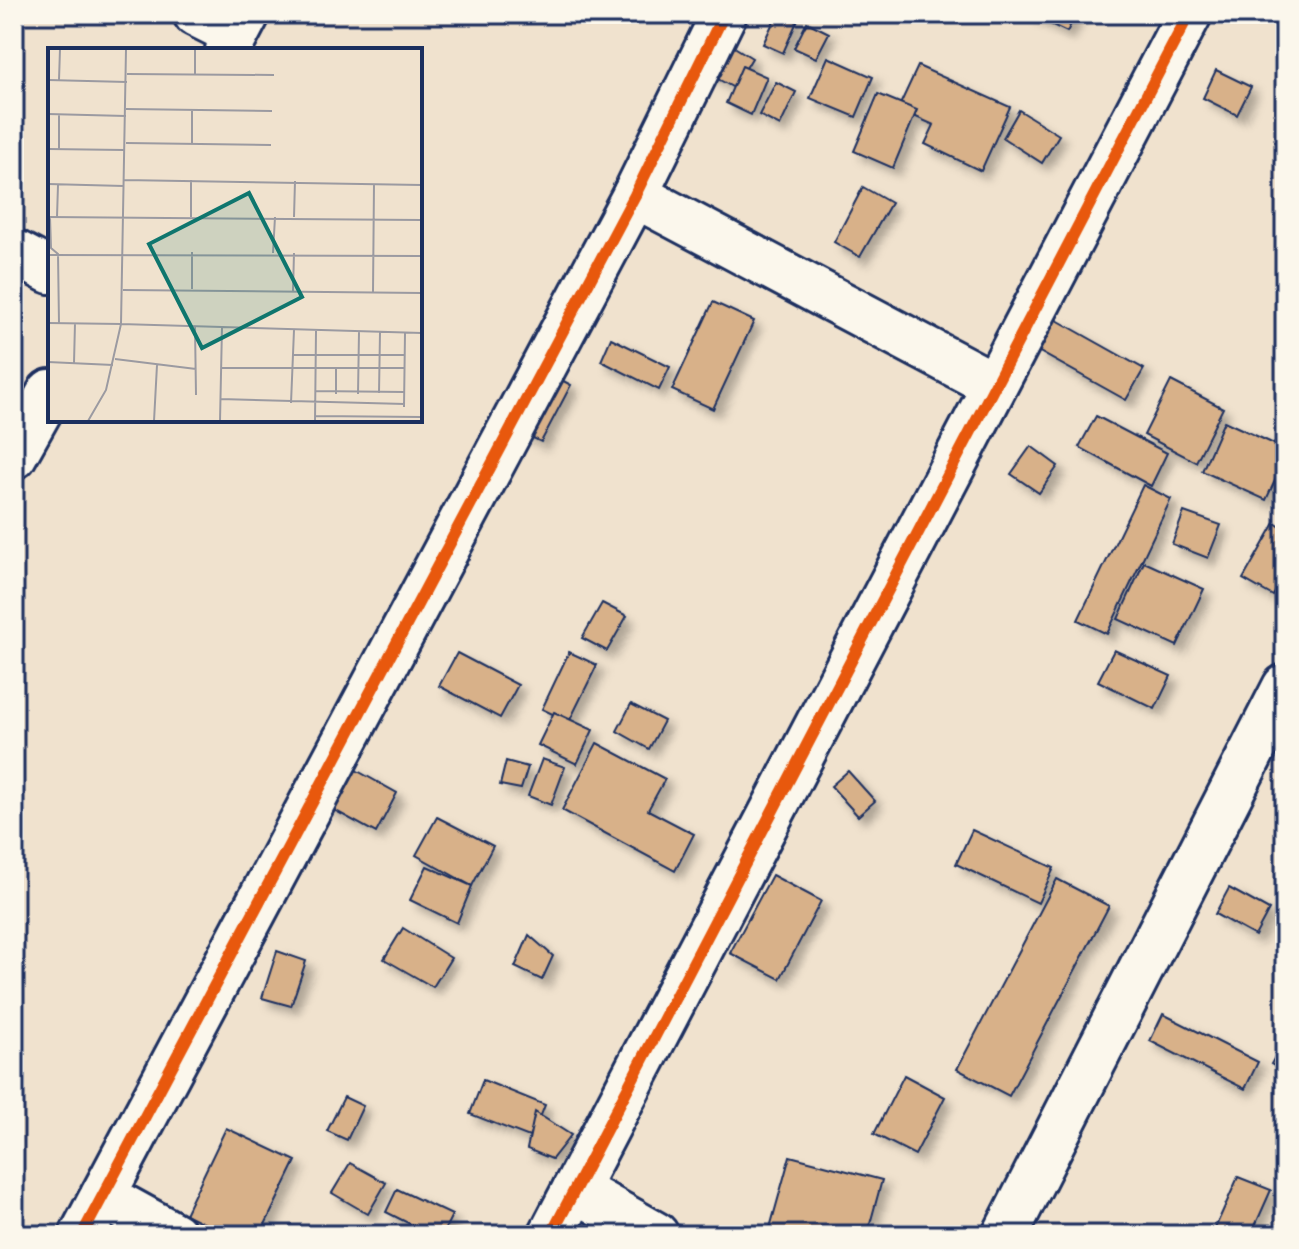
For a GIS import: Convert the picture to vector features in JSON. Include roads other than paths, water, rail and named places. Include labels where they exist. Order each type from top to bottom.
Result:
[{"type":"street","points":[[196,14],[237,33]]},
{"type":"street","points":[[82,1235],[635,195],[724,14]]},
{"type":"street","points":[[551,1235],[1189,14]]},
{"type":"street","points":[[635,195],[994,385]]},
{"type":"street","points":[[14,252],[48,270]]},
{"type":"street","points":[[14,456],[48,396]]},
{"type":"street","points":[[1005,1235],[1285,687]]},
{"type":"street","points":[[575,1189],[656,1235]]},
{"type":"street","points":[[103,1196],[174,1235]]}]
